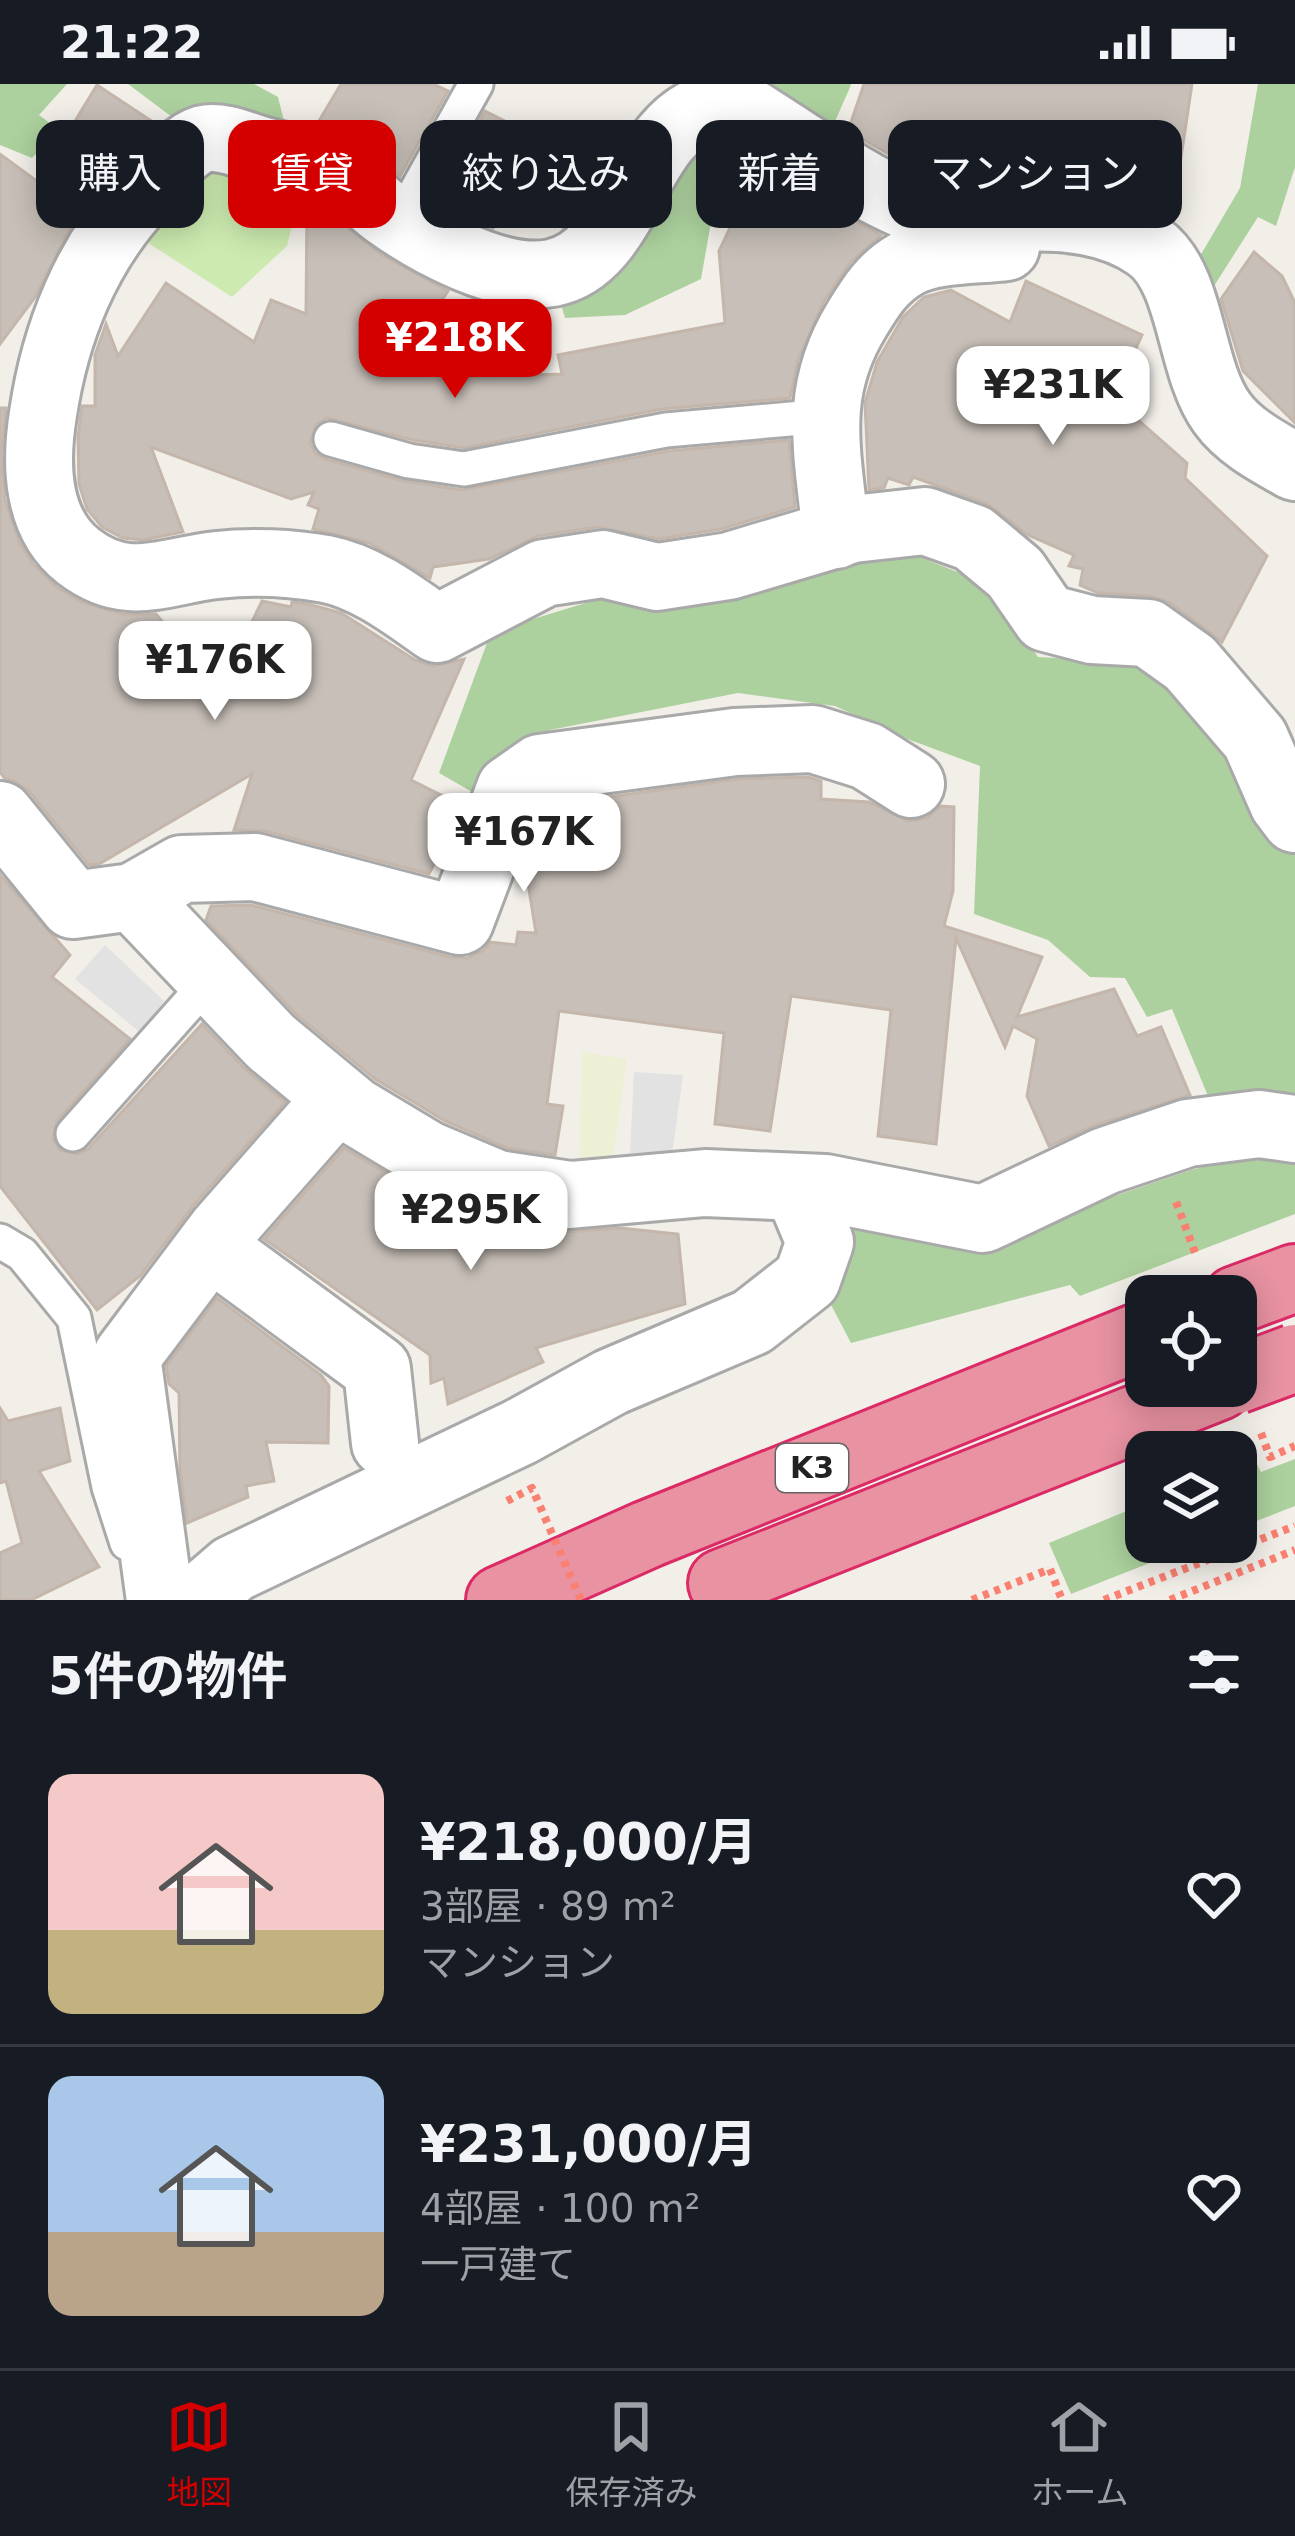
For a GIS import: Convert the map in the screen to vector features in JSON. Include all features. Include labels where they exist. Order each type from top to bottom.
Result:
[{"type":"highway","points":[[1257,1283],[1295,1278]]},
{"type":"highway","name":"K3","points":[[500,1600],[648,1534],[1125,1342]]},
{"type":"highway","points":[[1257,1372],[1295,1358]]},
{"type":"highway","name":"K3","points":[[722,1583],[1163,1407]]},
{"type":"street","points":[[888,195],[740,94],[687,119],[656,152],[606,236],[579,262],[551,274],[505,271],[419,236],[340,175],[229,140],[203,140],[181,154],[134,204],[98,253],[68,314],[50,369],[40,429],[39,482],[53,530],[77,555],[110,575],[145,579],[218,564],[329,570],[386,593],[437,629],[544,572],[603,563],[657,577],[728,566],[836,535],[925,521],[973,538],[1015,572],[1046,618],[1092,630],[1148,634],[1190,663],[1255,739],[1295,819]]},
{"type":"street","points":[[836,535],[825,416],[830,376],[849,332],[879,283],[910,262],[1030,244],[1065,228]]},
{"type":"street","points":[[1113,228],[1155,251],[1178,289],[1202,373],[1222,414],[1260,447],[1295,466]]},
{"type":"street","points":[[0,815],[73,904],[133,897],[182,869],[255,867],[460,921],[510,789],[540,769],[735,742],[813,739],[868,756],[911,784]]},
{"type":"street","points":[[133,897],[271,1042],[338,1098],[428,1155],[497,1184],[570,1195],[704,1183],[825,1188],[983,1220],[1105,1161],[1188,1133],[1259,1124],[1295,1129]]},
{"type":"street","points":[[160,1600],[127,1356],[210,1246],[338,1098]]},
{"type":"street","points":[[215,1585],[610,1382],[752,1322],[807,1280],[820,1242],[797,1187]]},
{"type":"street","points":[[210,1246],[377,1369],[385,1443]]},
{"type":"lane","points":[[399,222],[476,84]]},
{"type":"lane","points":[[331,439],[464,469],[666,430],[825,416]]},
{"type":"lane","points":[[73,1134],[211,979]]},
{"type":"lane","points":[[0,1241],[22,1254],[74,1318],[109,1487],[149,1600]]},
{"type":"path","points":[[1174,1196],[1214,1275]]},
{"type":"path","points":[[507,1501],[532,1488],[581,1600]]},
{"type":"path","points":[[1104,1600],[1295,1526]]},
{"type":"path","points":[[1170,1600],[1295,1550]]},
{"type":"path","points":[[972,1600],[1050,1569],[1062,1600]]},
{"type":"green space","points":[[0,84],[67,84],[39,115],[46,120],[36,120],[32,158],[0,145]]},
{"type":"green space","points":[[128,84],[254,84],[278,97],[284,120],[228,120],[228,128],[204,124],[204,120],[176,120]]},
{"type":"green space","points":[[758,84],[851,85],[836,120],[808,120]]},
{"type":"green space","points":[[1063,84],[1099,84],[1092,120],[1054,120]]},
{"type":"green space","points":[[1258,84],[1295,84],[1295,167],[1276,226],[1258,217],[1207,297],[1200,256],[1240,188]]},
{"type":"green space","points":[[682,148],[696,152],[696,228],[710,228],[701,279],[625,315],[565,318],[557,291],[594,277],[638,248],[647,228],[672,228],[672,171]]},
{"type":"green space","points":[[218,159],[228,163],[228,228],[291,228],[287,246],[232,297],[139,237],[148,228],[204,228],[204,173]]},
{"type":"green space","points":[[902,550],[990,585],[1038,657],[1147,663],[1210,705],[1295,846],[1295,1108],[1210,1101],[1172,1009],[1147,1017],[1125,978],[1090,977],[1048,940],[974,914],[980,766],[835,706],[738,693],[550,730],[474,793],[439,773],[491,632],[605,597],[679,608]]},
{"type":"green space","points":[[582,1052],[627,1059],[612,1164],[579,1165]]},
{"type":"green space","points":[[1246,1156],[1295,1159],[1295,1214],[1080,1296],[1070,1285],[851,1343],[829,1301],[857,1214],[973,1244]]},
{"type":"green space","points":[[1295,1459],[1295,1506],[1257,1521],[1257,1464],[1261,1472]]},
{"type":"green space","points":[[1125,1512],[1125,1563],[1150,1563],[1071,1594],[1049,1543]]},
{"type":"shaded area","points":[[105,945],[164,1001],[141,1033],[75,979]]},
{"type":"shaded area","points":[[634,1072],[683,1075],[672,1154],[630,1153]]},
{"type":"building","points":[[341,84],[433,84],[448,91],[432,120],[420,120],[420,141],[400,176],[396,173],[396,120],[320,120]]},
{"type":"building","points":[[864,84],[1192,84],[1182,150],[1182,120],[888,120],[888,153],[864,140],[864,120],[852,120]]},
{"type":"building","points":[[97,85],[150,120],[76,120]]},
{"type":"building","points":[[485,111],[503,120],[480,120]]},
{"type":"building","points":[[0,154],[36,181],[36,228],[70,228],[36,296],[0,344]]},
{"type":"building","points":[[864,226],[881,235],[850,263],[824,301],[798,360],[790,398],[662,409],[464,448],[327,418],[316,425],[310,443],[325,459],[404,481],[462,490],[669,451],[789,440],[795,507],[721,529],[659,539],[598,527],[538,536],[489,559],[433,567],[430,578],[369,543],[313,529],[319,509],[308,505],[314,492],[291,499],[151,447],[183,532],[143,540],[123,538],[102,527],[87,509],[79,484],[78,437],[82,406],[95,406],[95,355],[106,324],[118,356],[166,283],[254,342],[271,300],[306,314],[307,228],[348,228],[382,255],[448,291],[436,309],[458,324],[441,378],[562,374],[558,355],[725,323],[719,251],[730,228]]},
{"type":"building","points":[[1254,252],[1282,276],[1295,303],[1295,423],[1243,371],[1221,299]]},
{"type":"building","points":[[1026,281],[1142,335],[1113,398],[1187,463],[1185,478],[1267,556],[1222,642],[1169,602],[1098,593],[1080,585],[1083,569],[1069,566],[1074,555],[1028,535],[986,503],[913,477],[909,485],[888,478],[884,488],[869,490],[865,403],[877,362],[903,317],[924,297],[951,290],[1010,322]]},
{"type":"building","points":[[0,408],[6,408],[5,500],[19,541],[33,564],[82,602],[123,614],[156,614],[219,690],[262,601],[291,607],[292,602],[308,604],[341,613],[415,660],[433,666],[464,659],[411,780],[463,806],[429,874],[265,831],[234,830],[252,774],[99,864],[89,865],[29,791],[5,779],[0,772]]},
{"type":"building","points":[[808,777],[821,781],[821,799],[869,802],[908,821],[927,818],[940,806],[954,807],[953,891],[944,926],[1042,957],[1017,1017],[1114,989],[1137,1036],[1161,1027],[1190,1095],[1093,1126],[1049,1146],[1027,1096],[1037,1039],[1013,1026],[1005,1047],[956,938],[936,1144],[878,1136],[891,1010],[791,996],[770,1131],[715,1124],[724,1033],[559,1011],[547,1104],[563,1106],[555,1155],[507,1148],[445,1121],[375,1079],[297,1015],[206,920],[211,906],[251,905],[467,958],[490,942],[516,945],[518,932],[536,933],[524,859],[538,821],[611,809],[608,797],[738,779]]},
{"type":"building","points":[[0,875],[70,955],[52,977],[130,1039],[57,1121],[53,1139],[60,1150],[78,1154],[88,1149],[202,1024],[285,1102],[193,1206],[140,1276],[97,1310],[0,1186]]},
{"type":"building","points":[[344,1148],[413,1189],[491,1221],[565,1232],[620,1228],[678,1234],[685,1304],[536,1348],[543,1362],[448,1404],[444,1378],[431,1383],[430,1355],[264,1239]]},
{"type":"building","points":[[217,1298],[321,1375],[329,1386],[328,1443],[266,1442],[274,1481],[246,1486],[248,1497],[187,1523],[180,1471],[179,1393],[169,1384],[166,1366]]},
{"type":"building","points":[[0,1408],[8,1421],[60,1408],[70,1461],[39,1471],[99,1567],[31,1600],[0,1600],[0,1553],[22,1543],[6,1481],[0,1483]]}]
